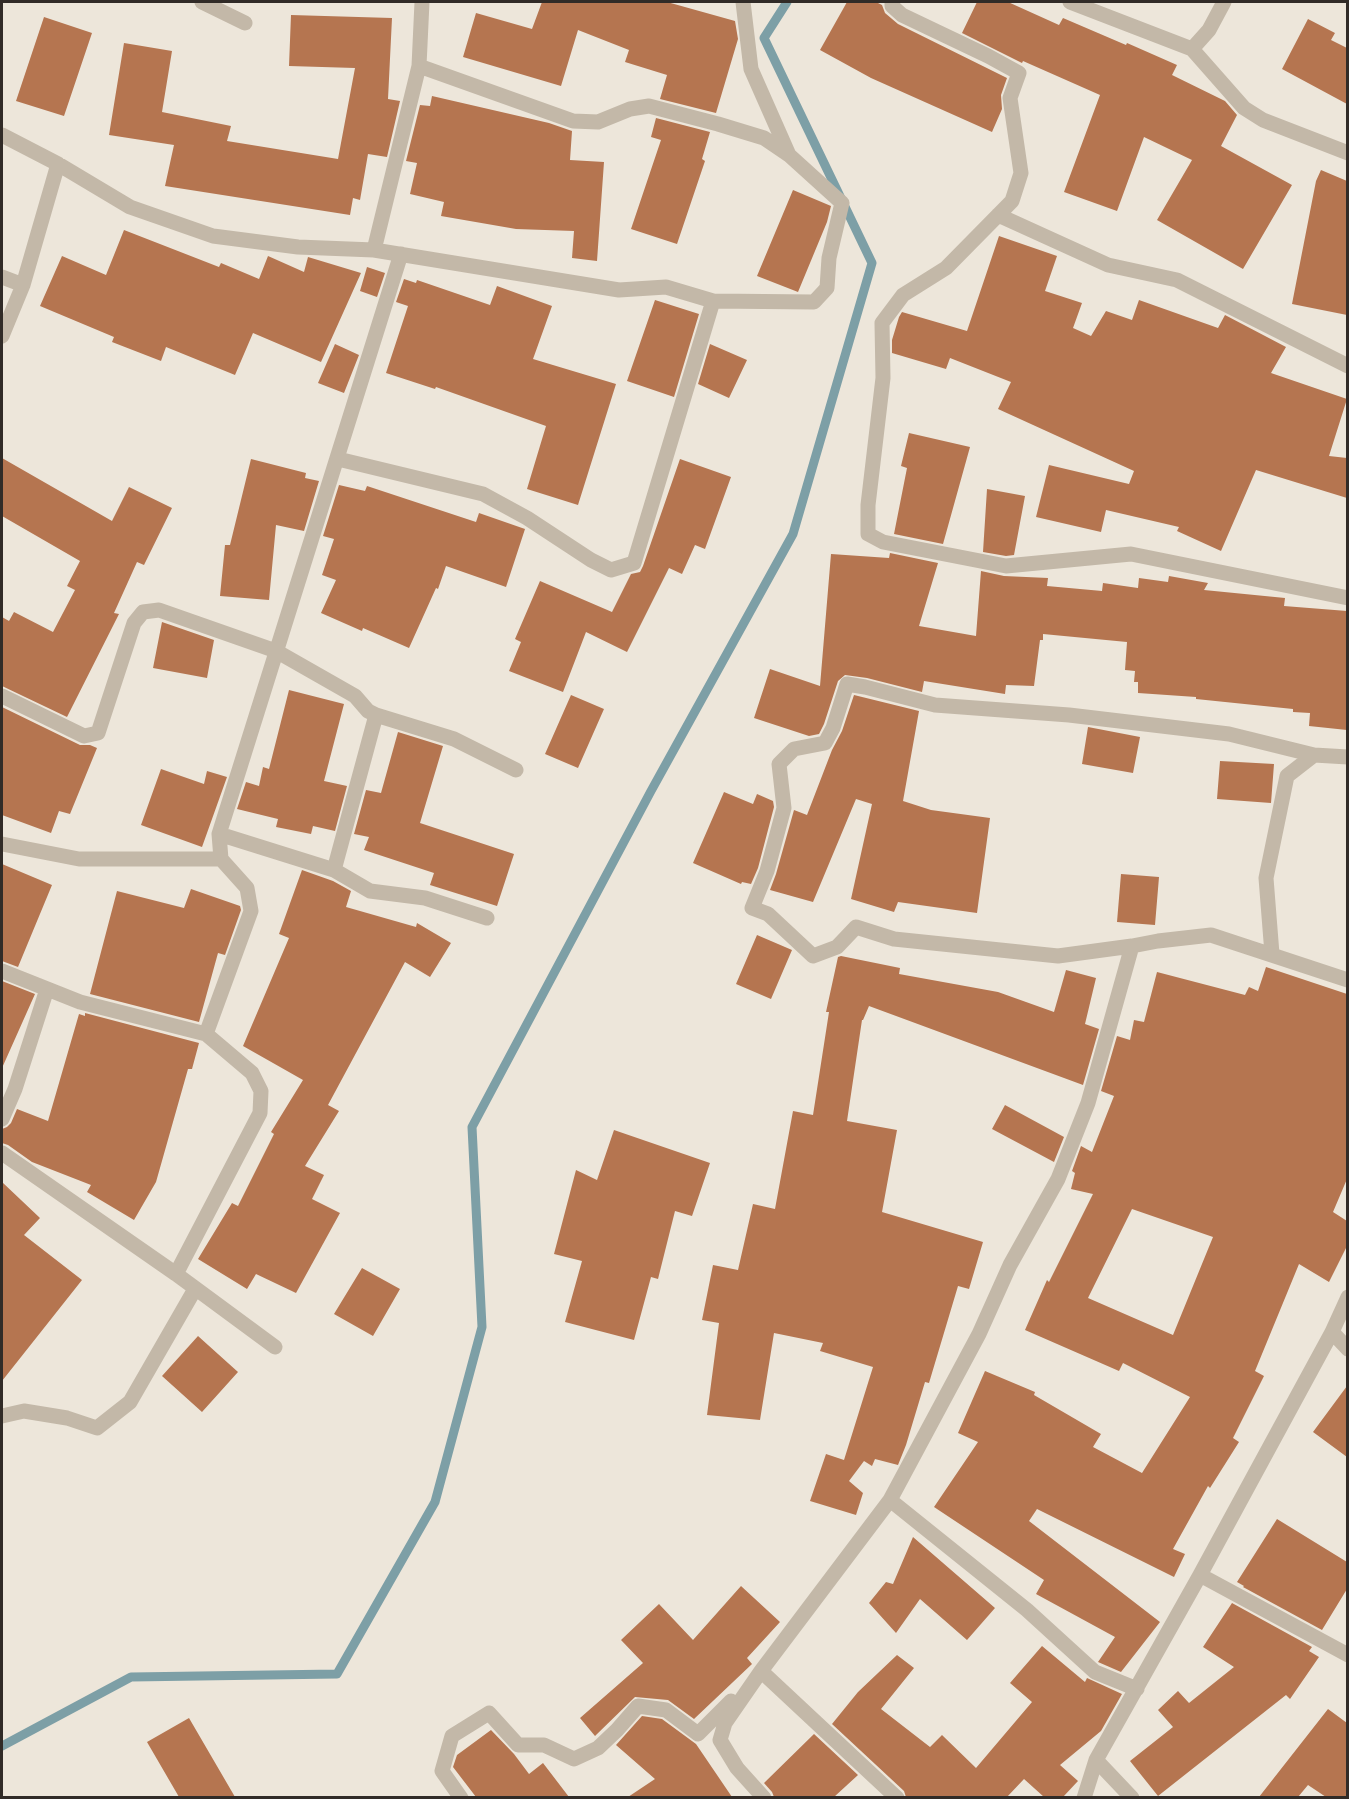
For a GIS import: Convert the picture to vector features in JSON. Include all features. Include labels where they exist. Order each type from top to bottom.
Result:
[{"type":"street","points":[[202,2],[245,23]]},
{"type":"street","points":[[374,250],[419,66],[422,2]]},
{"type":"street","points":[[743,2],[751,69],[789,155]]},
{"type":"street","points":[[892,2],[892,6],[902,15],[1019,73],[1010,98],[1021,173],[1012,201],[946,268],[903,295],[882,323],[883,378],[868,505],[868,534],[884,542],[1006,566],[1131,554],[1347,598]]},
{"type":"street","points":[[1070,2],[1192,49],[1244,108],[1263,120],[1347,153]]},
{"type":"street","points":[[1192,49],[1209,30],[1224,2]]},
{"type":"street","points":[[2,135],[58,164],[130,207],[213,236],[298,247],[374,250],[619,290],[666,287],[713,301],[814,302],[827,288],[829,258],[842,203],[789,155],[764,138],[649,106],[630,109],[598,122],[573,121],[419,66]]},
{"type":"street","points":[[2,336],[23,285],[58,164]]},
{"type":"street","points":[[998,215],[1108,265],[1177,280],[1347,366]]},
{"type":"street","points":[[206,1034],[251,911],[247,888],[221,859],[219,834],[401,254]]},
{"type":"street","points":[[2,277],[23,285]]},
{"type":"street","points":[[338,459],[483,494],[527,518],[591,560],[611,570],[634,563],[713,301]]},
{"type":"street","points":[[2,696],[84,736],[98,732],[134,623],[143,612],[159,610],[276,651],[355,696],[368,711],[376,715],[454,739],[516,770]]},
{"type":"street","points":[[1347,757],[1314,755],[1229,734],[1069,716],[935,705],[847,684],[833,728],[825,743],[794,749],[779,764],[784,808],[767,871],[752,908],[768,914],[813,956],[837,947],[856,927],[894,939],[1058,956],[1132,946],[1158,940],[1210,935],[1347,980]]},
{"type":"street","points":[[334,870],[376,715]]},
{"type":"street","points":[[1272,954],[1266,878],[1287,776],[1314,755]]},
{"type":"street","points":[[219,834],[334,870],[370,891],[425,898],[487,918]]},
{"type":"street","points":[[2,844],[79,859],[221,859]]},
{"type":"street","points":[[764,1797],[737,1768],[720,1740],[725,1723],[761,1671],[890,1500],[979,1334],[1010,1265],[1058,1179],[1088,1102],[1132,946]]},
{"type":"street","points":[[2,971],[80,1002],[206,1034],[252,1073],[261,1091],[260,1113],[176,1274]]},
{"type":"street","points":[[2,1119],[15,1089],[47,989]]},
{"type":"street","points":[[2,1153],[176,1274],[275,1347]]},
{"type":"street","points":[[2,1416],[24,1411],[67,1418],[97,1428],[130,1402],[195,1289]]},
{"type":"street","points":[[1084,1797],[1096,1760],[1332,1332],[1347,1297]]},
{"type":"street","points":[[1332,1332],[1347,1349]]},
{"type":"street","points":[[890,1500],[1027,1610],[1095,1672],[1137,1689]]},
{"type":"street","points":[[1200,1575],[1347,1655]]},
{"type":"street","points":[[461,1797],[442,1771],[452,1736],[489,1713],[518,1745],[544,1745],[574,1759],[598,1748],[638,1706],[666,1710],[698,1734],[761,1671]]},
{"type":"street","points":[[761,1671],[897,1797]]},
{"type":"street","points":[[1096,1760],[1132,1797]]},
{"type":"building","points":[[542,2],[667,2],[735,21],[738,39],[716,113],[660,99],[667,75],[625,62],[629,50],[578,30],[561,86],[463,57],[476,13],[532,29]]},
{"type":"building","points":[[847,2],[876,2],[882,5],[885,13],[898,24],[1007,78],[1001,95],[1002,109],[992,132],[871,78],[820,50]]},
{"type":"building","points":[[977,2],[1008,2],[1059,25],[1063,18],[1126,45],[1127,43],[1177,65],[1172,75],[1225,101],[1237,115],[1221,146],[1292,185],[1243,269],[1157,220],[1192,160],[1144,137],[1117,211],[1064,192],[1100,95],[1023,61],[1022,63],[962,33]]},
{"type":"building","points":[[291,15],[392,18],[388,99],[400,101],[387,157],[368,154],[360,200],[353,198],[350,215],[165,186],[174,145],[109,135],[124,43],[172,51],[162,112],[231,126],[227,141],[338,159],[355,68],[289,66]]},
{"type":"building","points":[[44,17],[92,33],[64,116],[16,101]]},
{"type":"building","points":[[1308,19],[1335,33],[1331,40],[1347,48],[1347,104],[1282,69]]},
{"type":"building","points":[[432,96],[549,123],[572,131],[570,160],[604,162],[597,261],[572,258],[574,231],[516,229],[441,216],[444,202],[410,194],[417,163],[406,161],[420,105],[430,106]]},
{"type":"building","points":[[656,118],[710,132],[702,159],[705,161],[677,244],[631,229],[661,140],[651,137]]},
{"type":"building","points":[[1321,170],[1347,181],[1347,315],[1292,304],[1316,181]]},
{"type":"building","points":[[793,190],[831,206],[827,222],[798,292],[757,276]]},
{"type":"building","points":[[124,230],[219,267],[221,263],[259,279],[268,256],[304,272],[308,257],[361,273],[321,362],[253,333],[235,375],[166,347],[161,361],[112,342],[114,337],[40,306],[62,256],[106,275]]},
{"type":"building","points":[[999,236],[1057,256],[1045,291],[1082,303],[1073,328],[1091,336],[1106,311],[1132,320],[1139,300],[1218,328],[1225,315],[1286,347],[1271,373],[1347,399],[1329,456],[1347,458],[1347,498],[1256,470],[1221,551],[1177,531],[1179,527],[1106,510],[1101,532],[1036,517],[1049,465],[1129,484],[1134,471],[998,409],[1011,382],[950,358],[946,369],[892,353],[892,340],[902,312],[967,331]]},
{"type":"building","points":[[367,267],[385,273],[377,297],[360,291]]},
{"type":"building","points":[[404,279],[416,283],[417,280],[490,305],[497,286],[552,306],[533,359],[616,384],[578,505],[527,489],[546,426],[436,387],[435,389],[386,373],[408,306],[396,302]]},
{"type":"building","points":[[655,300],[699,314],[674,397],[627,381]]},
{"type":"building","points":[[335,344],[359,355],[344,393],[318,383]]},
{"type":"building","points":[[710,344],[747,360],[729,398],[698,384]]},
{"type":"building","points":[[909,433],[970,447],[943,544],[894,534],[907,468],[901,466]]},
{"type":"building","points":[[2,458],[112,521],[129,487],[172,508],[144,565],[137,562],[114,613],[119,614],[67,717],[2,686],[2,617],[9,621],[14,612],[53,632],[75,590],[67,586],[80,561],[2,516]]},
{"type":"building","points":[[251,459],[306,473],[305,478],[319,481],[304,531],[276,525],[269,600],[220,596],[225,545],[230,545]]},
{"type":"building","points":[[680,459],[731,477],[705,549],[695,545],[682,574],[669,568],[627,652],[586,632],[563,692],[509,671],[521,642],[515,639],[540,581],[612,612],[631,574],[640,572],[643,566]]},
{"type":"building","points":[[339,485],[365,491],[367,486],[476,522],[479,513],[525,529],[506,587],[446,566],[438,589],[436,588],[409,648],[321,613],[336,580],[322,575],[334,539],[323,536]]},
{"type":"building","points":[[987,489],[1025,496],[1014,555],[983,552]]},
{"type":"building","points":[[890,553],[938,563],[919,626],[976,636],[981,571],[1004,576],[1048,578],[1047,586],[1102,591],[1103,583],[1138,588],[1139,578],[1168,582],[1169,576],[1208,583],[1204,590],[1285,598],[1284,606],[1347,611],[1347,730],[1309,726],[1310,713],[1293,712],[1293,709],[1196,699],[1196,697],[1138,693],[1138,682],[1134,682],[1135,671],[1125,670],[1127,642],[1043,634],[1043,640],[1040,640],[1034,686],[1006,685],[1005,694],[924,681],[922,692],[867,678],[845,675],[838,681],[819,734],[809,736],[754,718],[770,669],[820,686],[831,554],[889,558]]},
{"type":"building","points":[[162,622],[214,640],[207,678],[153,668]]},
{"type":"building","points":[[289,690],[344,704],[324,781],[347,786],[335,831],[313,826],[311,834],[276,827],[278,819],[237,809],[246,782],[259,786],[263,767],[269,769]]},
{"type":"building","points":[[571,695],[604,709],[578,768],[545,754]]},
{"type":"building","points":[[854,695],[919,711],[903,801],[931,810],[990,818],[977,913],[898,902],[894,912],[851,899],[872,804],[856,799],[813,902],[770,890],[794,810],[807,815],[832,750],[842,731]]},
{"type":"building","points":[[2,707],[80,745],[97,748],[70,814],[59,811],[51,833],[2,815]]},
{"type":"building","points":[[1088,727],[1140,737],[1133,773],[1082,764]]},
{"type":"building","points":[[398,732],[443,746],[420,823],[514,854],[497,906],[430,885],[434,873],[364,850],[369,837],[354,834],[366,790],[381,793]]},
{"type":"building","points":[[1220,761],[1274,764],[1271,803],[1217,799]]},
{"type":"building","points":[[161,769],[204,784],[207,771],[227,777],[202,847],[141,825]]},
{"type":"building","points":[[724,792],[753,804],[757,794],[773,801],[774,807],[758,868],[751,884],[742,882],[741,884],[693,863]]},
{"type":"building","points":[[2,864],[52,885],[18,967],[2,961]]},
{"type":"building","points":[[302,870],[333,881],[351,891],[346,907],[416,927],[417,923],[451,943],[430,977],[405,962],[328,1105],[339,1111],[305,1166],[324,1175],[312,1199],[340,1213],[296,1293],[256,1274],[247,1289],[198,1259],[232,1203],[238,1206],[274,1134],[271,1132],[303,1080],[243,1046],[289,938],[279,934]]},
{"type":"building","points":[[1121,874],[1159,877],[1155,925],[1117,922]]},
{"type":"building","points":[[191,889],[240,906],[241,910],[225,955],[218,953],[199,1022],[90,994],[117,891],[184,908]]},
{"type":"building","points":[[757,935],[792,950],[771,999],[736,984]]},
{"type":"building","points":[[838,957],[900,968],[899,974],[998,992],[1054,1012],[1066,970],[1096,978],[1085,1024],[1099,1029],[1083,1085],[869,1006],[862,1020],[847,1121],[897,1130],[882,1212],[983,1242],[969,1289],[958,1286],[929,1383],[925,1382],[898,1465],[875,1459],[872,1466],[864,1461],[849,1481],[863,1493],[856,1515],[810,1501],[826,1454],[844,1460],[873,1367],[820,1351],[823,1343],[774,1333],[760,1420],[707,1415],[719,1323],[702,1320],[713,1265],[738,1270],[753,1204],[775,1209],[793,1111],[813,1115],[829,1012],[826,1012]]},
{"type":"building","points":[[1266,967],[1347,994],[1347,1179],[1333,1212],[1347,1221],[1347,1246],[1329,1282],[1299,1264],[1255,1371],[1264,1376],[1233,1438],[1239,1442],[1210,1488],[1208,1486],[1173,1549],[1185,1554],[1174,1577],[1037,1509],[1029,1521],[1160,1622],[1121,1672],[1098,1662],[1115,1637],[1036,1594],[1044,1580],[934,1507],[978,1442],[958,1433],[985,1371],[1035,1392],[1034,1395],[1101,1434],[1093,1447],[1142,1473],[1190,1397],[1123,1363],[1119,1371],[1025,1330],[1047,1280],[1049,1282],[1093,1194],[1071,1189],[1075,1173],[1072,1171],[1081,1146],[1092,1152],[1114,1096],[1101,1091],[1117,1036],[1130,1040],[1134,1020],[1144,1022],[1157,972],[1245,995],[1249,987],[1258,991]],"holes":[[[1132,1209],[1213,1237],[1173,1335],[1088,1298]]]},
{"type":"building","points":[[2,981],[35,994],[2,1068]]},
{"type":"building","points":[[85,1013],[199,1043],[192,1069],[188,1069],[156,1182],[134,1220],[87,1192],[91,1185],[32,1162],[2,1143],[2,1129],[11,1123],[17,1109],[48,1121],[79,1014],[85,1016]]},
{"type":"building","points":[[1005,1105],[1064,1137],[1054,1162],[992,1129]]},
{"type":"building","points":[[614,1130],[710,1163],[692,1216],[675,1211],[658,1279],[651,1277],[634,1340],[565,1322],[582,1261],[554,1254],[576,1170],[597,1180]]},
{"type":"building","points":[[2,1182],[40,1218],[24,1235],[82,1280],[2,1381]]},
{"type":"building","points":[[362,1268],[400,1289],[373,1336],[334,1314]]},
{"type":"building","points":[[198,1336],[238,1372],[202,1412],[162,1376]]},
{"type":"building","points":[[1347,1386],[1347,1457],[1313,1432]]},
{"type":"building","points":[[1277,1519],[1347,1562],[1347,1589],[1322,1630],[1237,1582]]},
{"type":"building","points":[[913,1537],[995,1608],[967,1640],[920,1599],[896,1633],[869,1603],[886,1582],[893,1584]]},
{"type":"building","points":[[741,1586],[780,1622],[747,1658],[752,1664],[694,1719],[668,1700],[635,1697],[595,1736],[580,1718],[643,1663],[621,1640],[659,1604],[693,1640]]},
{"type":"building","points":[[1232,1603],[1312,1647],[1309,1651],[1319,1657],[1290,1699],[1286,1695],[1158,1796],[1130,1761],[1173,1727],[1158,1710],[1178,1691],[1189,1703],[1234,1667],[1203,1647]]},
{"type":"building","points":[[1042,1646],[1085,1682],[1087,1678],[1122,1694],[1101,1731],[1060,1765],[1078,1781],[1063,1797],[1044,1797],[1024,1779],[1007,1797],[906,1797],[904,1791],[832,1724],[858,1692],[897,1655],[914,1668],[881,1709],[930,1747],[942,1735],[976,1768],[1032,1702],[1010,1683]]},
{"type":"building","points":[[1328,1709],[1347,1723],[1347,1797],[1326,1797],[1308,1785],[1298,1797],[1259,1797]]},
{"type":"building","points":[[642,1716],[662,1719],[696,1744],[732,1797],[628,1797],[655,1779],[616,1745]]},
{"type":"building","points":[[189,1718],[235,1797],[179,1797],[147,1742]]},
{"type":"building","points":[[491,1730],[529,1774],[543,1763],[569,1797],[476,1797],[453,1767],[457,1755]]},
{"type":"building","points":[[814,1734],[858,1775],[834,1797],[774,1797],[764,1783]]},
{"type":"waterway","points":[[2,1746],[131,1677],[337,1674],[435,1502],[482,1327],[472,1127],[651,791],[793,534],[872,263],[764,38],[787,2]]}]
